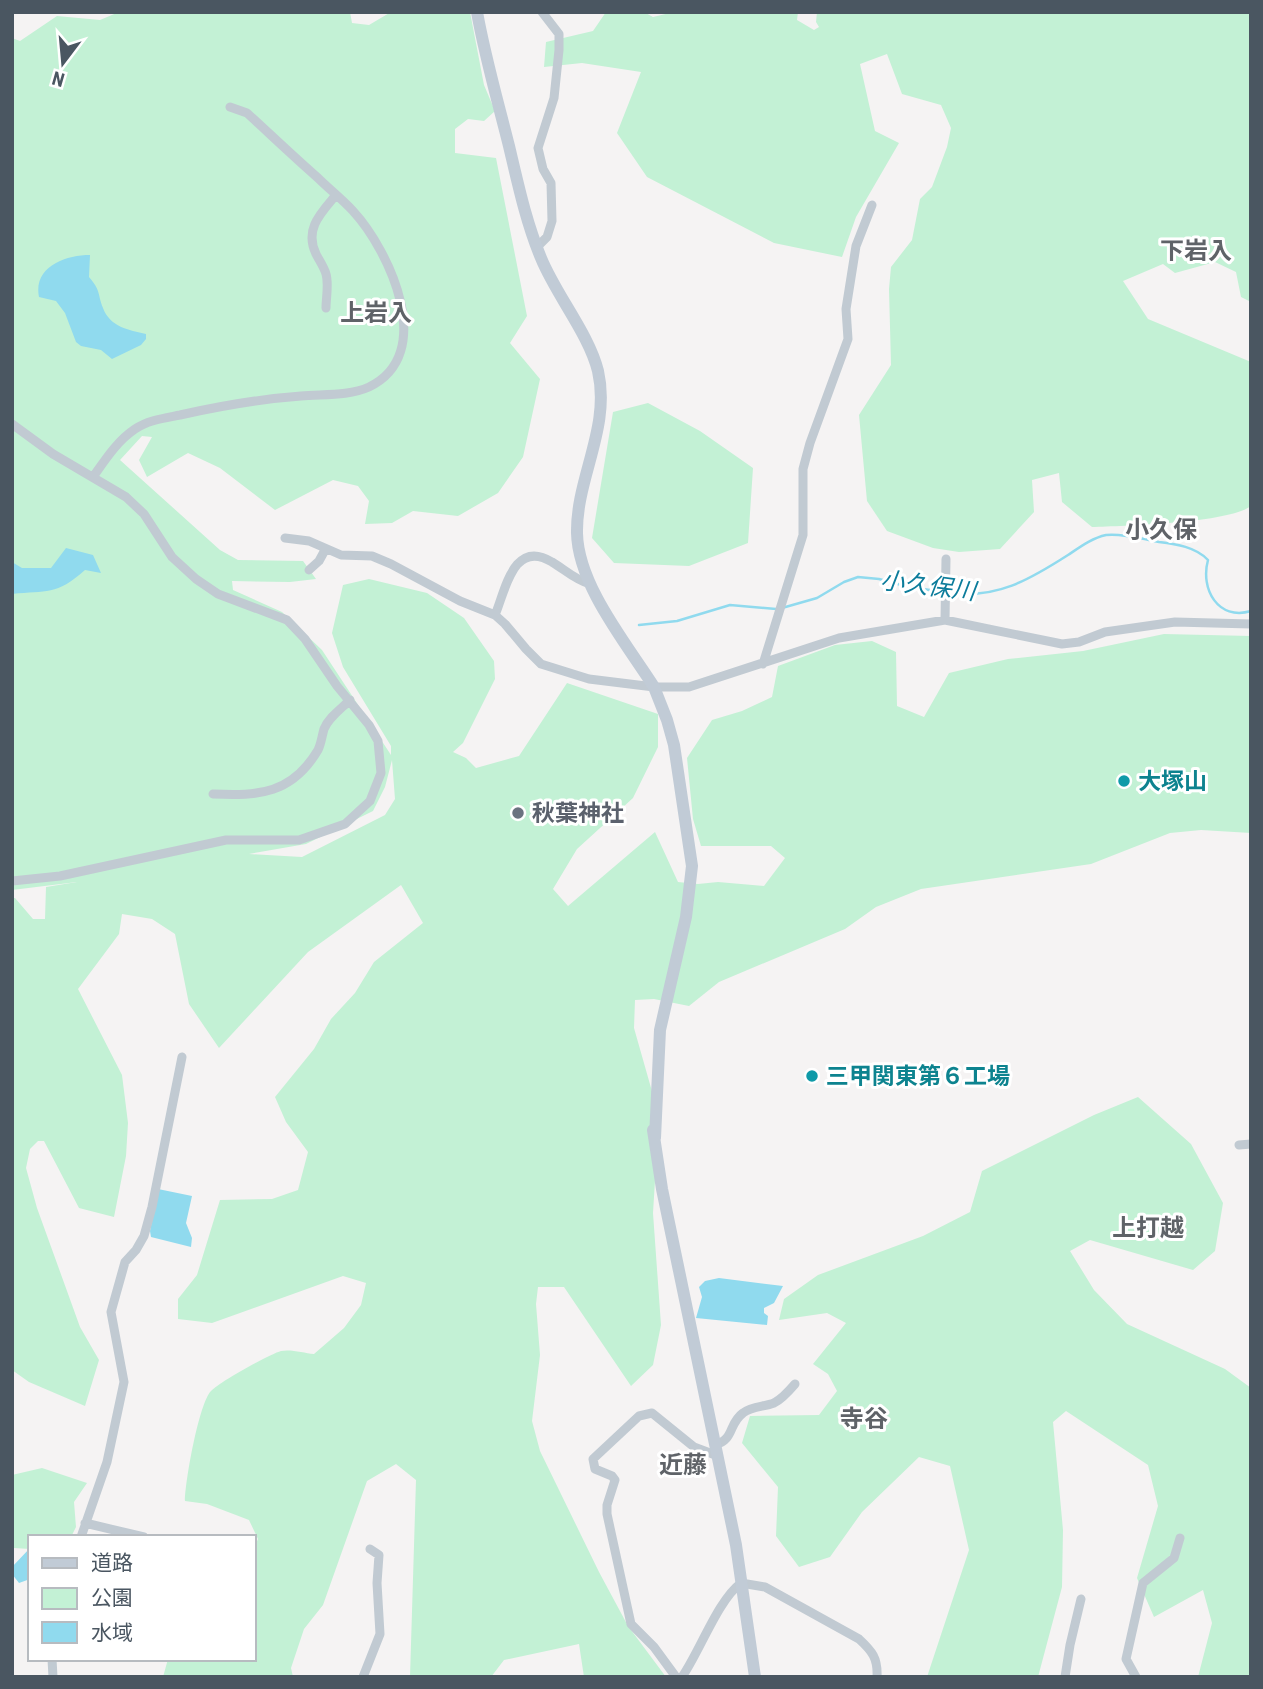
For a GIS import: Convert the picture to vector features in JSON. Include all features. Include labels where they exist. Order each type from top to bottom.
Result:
[{"type":"street","points":[[477,12],[529,225],[550,279],[593,356],[599,380],[599,420],[576,531],[579,554],[590,584],[654,687],[674,745],[690,846],[691,877],[685,911],[658,1005],[653,1040],[651,1109],[662,1189],[736,1545],[755,1677]]},
{"type":"street","points":[[537,247],[547,237],[552,221],[551,183],[543,169],[538,148],[554,99],[559,50],[559,34],[542,12]]},
{"type":"street","points":[[93,477],[119,443],[135,429],[150,421],[225,405],[352,392],[369,387],[386,376],[403,345],[404,328],[398,294],[390,268],[377,243],[353,211],[336,195],[247,113],[230,107]]},
{"type":"street","points":[[326,308],[326,274],[311,240],[311,230],[336,195]]},
{"type":"street","points":[[763,664],[803,535],[803,469],[848,339],[846,309],[856,246],[872,205]]},
{"type":"street","points":[[12,424],[53,454],[126,497],[144,514],[172,557],[196,579],[218,594],[287,620],[305,639],[377,741],[381,773],[370,801],[345,824],[299,840],[226,840],[73,874],[12,880]]},
{"type":"street","points":[[285,538],[309,541],[341,555],[372,556],[460,601],[495,615],[541,664],[589,679],[654,687],[689,687],[839,638],[945,620],[1062,644],[1079,642],[1105,632],[1175,622],[1251,624]]},
{"type":"street","points":[[309,570],[319,561],[325,550]]},
{"type":"street","points":[[495,615],[507,578],[531,555],[539,555],[582,582],[590,584]]},
{"type":"street","points":[[945,620],[946,559]]},
{"type":"street","points":[[213,794],[261,793],[293,781],[320,747],[330,719],[350,700]]},
{"type":"street","points":[[82,1535],[107,1462],[124,1382],[111,1312],[125,1262],[144,1237],[182,1057]]},
{"type":"street","points":[[1240,1145],[1251,1144]]},
{"type":"street","points":[[716,1451],[724,1443],[739,1416],[745,1411],[778,1401],[795,1384]]},
{"type":"street","points":[[676,1677],[654,1647],[631,1624],[607,1514],[615,1480],[595,1469],[593,1459],[639,1416],[652,1413],[694,1447],[716,1451]]},
{"type":"street","points":[[85,1523],[136,1535]]},
{"type":"street","points":[[1136,1677],[1126,1659],[1143,1583],[1174,1558],[1180,1538]]},
{"type":"street","points":[[363,1677],[381,1626],[377,1583],[379,1555],[370,1549]]},
{"type":"street","points":[[682,1677],[733,1589],[741,1583],[765,1587],[859,1639],[877,1660],[877,1677]]},
{"type":"street","points":[[1065,1677],[1081,1599]]},
{"type":"green space","points":[[119,12],[350,12],[352,23],[369,25],[391,12],[470,12],[484,85],[495,111],[484,121],[468,119],[455,129],[455,153],[496,158],[527,316],[510,343],[540,379],[523,457],[498,493],[458,516],[413,511],[392,523],[365,524],[369,501],[358,486],[333,480],[275,510],[220,468],[188,453],[147,477],[139,460],[152,437],[142,436],[120,460],[220,550],[238,560],[303,561],[316,579],[290,582],[232,581],[233,590],[282,612],[322,650],[391,755],[391,746],[343,667],[332,633],[343,585],[369,579],[427,593],[464,618],[494,661],[495,679],[463,743],[453,752],[466,758],[476,768],[519,756],[567,683],[658,714],[658,747],[633,798],[577,849],[553,889],[568,906],[655,832],[678,882],[764,886],[785,858],[771,846],[701,846],[693,819],[687,758],[712,720],[742,711],[772,697],[778,666],[835,645],[872,641],[896,652],[897,706],[924,717],[949,673],[1008,659],[1083,651],[1164,634],[1251,636],[1251,833],[1201,830],[1170,833],[1091,864],[921,889],[876,907],[845,929],[719,982],[689,1006],[654,999],[635,1000],[634,1028],[659,1116],[653,1213],[661,1325],[653,1365],[631,1386],[564,1287],[538,1287],[536,1304],[540,1355],[532,1421],[540,1451],[599,1572],[628,1626],[666,1677],[584,1677],[579,1644],[504,1660],[491,1677],[410,1677],[416,1480],[396,1464],[367,1481],[323,1605],[304,1629],[291,1668],[293,1677],[163,1677],[167,1661],[256,1661],[258,1539],[249,1520],[207,1504],[185,1501],[187,1477],[206,1398],[224,1381],[275,1353],[289,1350],[314,1354],[344,1328],[361,1305],[366,1283],[343,1276],[212,1323],[178,1319],[178,1299],[197,1275],[220,1200],[272,1199],[298,1190],[308,1152],[286,1122],[275,1097],[314,1049],[331,1019],[355,993],[374,962],[423,923],[401,885],[308,952],[219,1048],[189,1004],[175,934],[152,919],[122,914],[119,934],[78,989],[122,1075],[128,1123],[126,1156],[114,1217],[79,1208],[44,1141],[38,1141],[30,1149],[26,1168],[37,1208],[80,1327],[99,1360],[85,1406],[29,1382],[12,1370],[12,898],[15,898],[33,919],[45,919],[46,887],[77,882],[12,890],[12,38],[20,41],[57,16],[100,20]],"holes":[[[392,760],[395,799],[385,815],[302,857],[249,854],[306,844],[373,811],[385,787]]]},
{"type":"green space","points":[[606,12],[644,12],[653,17],[674,12],[798,12],[797,20],[814,30],[819,27],[816,22],[817,12],[1251,12],[1251,302],[1241,297],[1236,272],[1215,262],[1175,273],[1163,264],[1123,281],[1148,319],[1251,362],[1251,506],[1239,512],[1199,520],[1092,527],[1062,502],[1059,473],[1032,480],[1034,512],[1000,549],[959,552],[933,548],[887,531],[867,501],[859,415],[891,365],[891,267],[912,240],[920,199],[932,187],[947,147],[951,128],[941,105],[902,94],[887,54],[860,64],[875,131],[899,143],[856,217],[842,257],[774,243],[647,177],[617,133],[641,72],[582,63],[544,67],[546,42],[593,31]]},
{"type":"green space","points":[[648,403],[700,431],[753,468],[748,543],[689,566],[614,563],[592,538],[613,412]]},
{"type":"green space","points":[[1138,1097],[1191,1144],[1223,1203],[1215,1251],[1193,1270],[1090,1240],[1070,1251],[1094,1290],[1127,1324],[1225,1369],[1251,1388],[1251,1677],[1198,1677],[1212,1623],[1203,1590],[1154,1617],[1137,1578],[1158,1506],[1148,1465],[1066,1411],[1053,1422],[1063,1530],[1062,1587],[1038,1677],[927,1677],[969,1550],[950,1466],[919,1457],[862,1512],[830,1557],[799,1567],[776,1536],[778,1487],[742,1443],[750,1416],[819,1415],[837,1391],[828,1374],[813,1364],[846,1323],[827,1313],[779,1320],[784,1299],[818,1275],[923,1236],[970,1212],[982,1171],[1094,1115]]},
{"type":"green space","points":[[42,1468],[87,1483],[74,1502],[76,1527],[72,1535],[28,1535],[28,1549],[12,1550],[12,1475]]},
{"type":"water","points":[[90,255],[89,277],[110,320],[121,327],[146,334],[141,345],[112,359],[101,350],[81,346],[76,342],[65,313],[56,301],[39,297],[41,278],[53,265],[71,257]]},
{"type":"water","points":[[66,548],[93,555],[101,573],[85,570],[58,588],[12,594],[12,562],[22,568],[51,568]]},
{"type":"water","points":[[158,1189],[192,1196],[186,1223],[192,1238],[191,1247],[151,1237]]},
{"type":"water","points":[[719,1278],[783,1286],[774,1303],[764,1308],[764,1313],[768,1316],[767,1325],[696,1318],[702,1297],[699,1287],[705,1281]]},
{"type":"water","points":[[28,1550],[28,1580],[19,1583],[12,1574],[12,1567]]},
{"type":"waterway","name":"小久保川","points":[[949,593],[982,593],[1012,586],[1091,541],[1106,535],[1119,535],[1179,545],[1198,552],[1208,560],[1207,582],[1214,600],[1229,611],[1251,611]]},
{"type":"waterway","name":"小久保川","points":[[782,608],[817,598],[858,577],[942,592]]},
{"type":"waterway","name":"小久保川","points":[[639,625],[677,621],[730,605],[776,609]]},
{"type":"place","name":"大塚山","points":[[1124,781]]},
{"type":"place","name":"秋葉神社","points":[[518,813]]},
{"type":"place","name":"三甲関東第６工場","points":[[812,1076]]},
{"type":"district","name":"下岩入","points":[[1196,251]]},
{"type":"district","name":"上岩入","points":[[376,313]]},
{"type":"district","name":"小久保","points":[[1161,530]]},
{"type":"district","name":"上打越","points":[[1148,1228]]},
{"type":"district","name":"寺谷","points":[[864,1419]]},
{"type":"district","name":"近藤","points":[[683,1465]]}]
